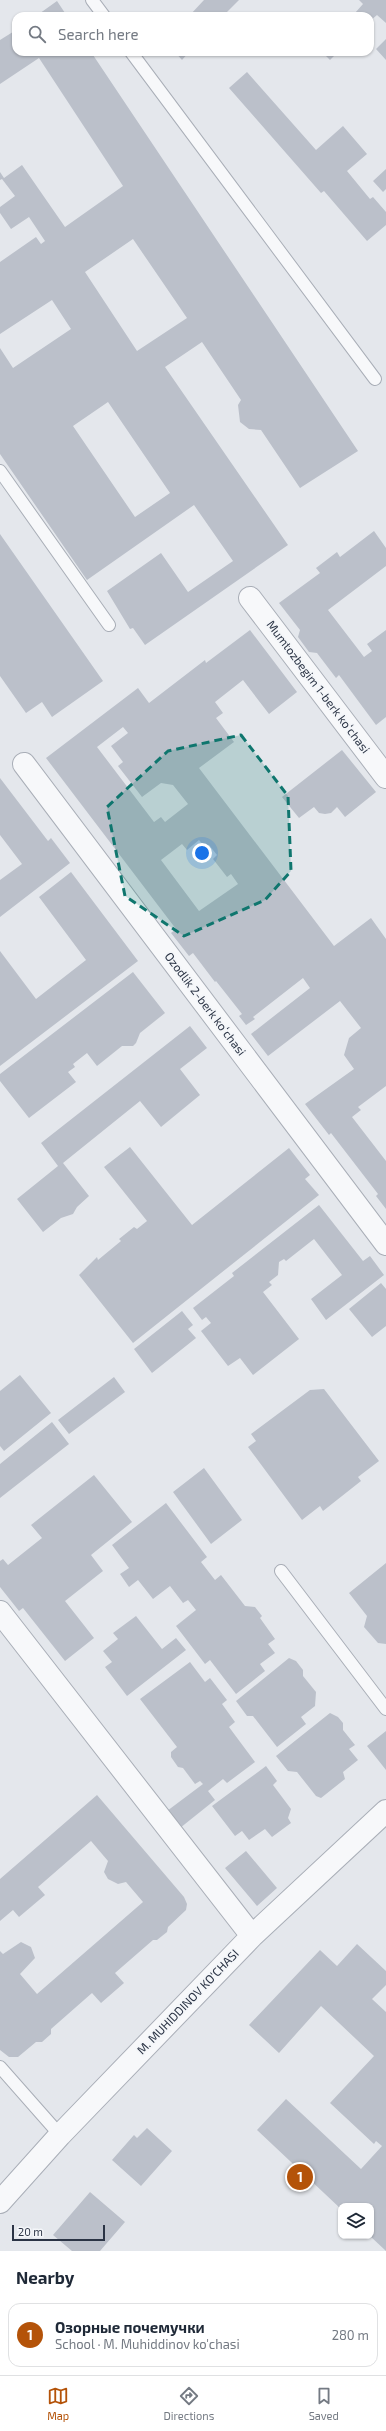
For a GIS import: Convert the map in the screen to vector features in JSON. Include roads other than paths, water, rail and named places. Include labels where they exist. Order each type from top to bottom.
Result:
[{"type":"street","name":"Mumtozbegim 1-berk koʻchasi","points":[[250,598],[386,777]]},
{"type":"street","name":"Ozodlik 2-berk koʻchasi","points":[[24,764],[386,1244]]},
{"type":"street","points":[[0,1612],[252,1936]]},
{"type":"street","name":"M. MUHIDDINOV KO'CHASI","points":[[0,2202],[60,2135],[252,1936],[386,1811]]},
{"type":"lane","points":[[92,0],[101,12]]},
{"type":"lane","points":[[134,56],[375,379]]},
{"type":"lane","points":[[0,471],[109,625]]},
{"type":"lane","points":[[281,1571],[386,1709]]},
{"type":"lane","points":[[0,2067],[60,2135]]},
{"type":"place","name":"Озорные почемучки","points":[[300,2177]]}]
